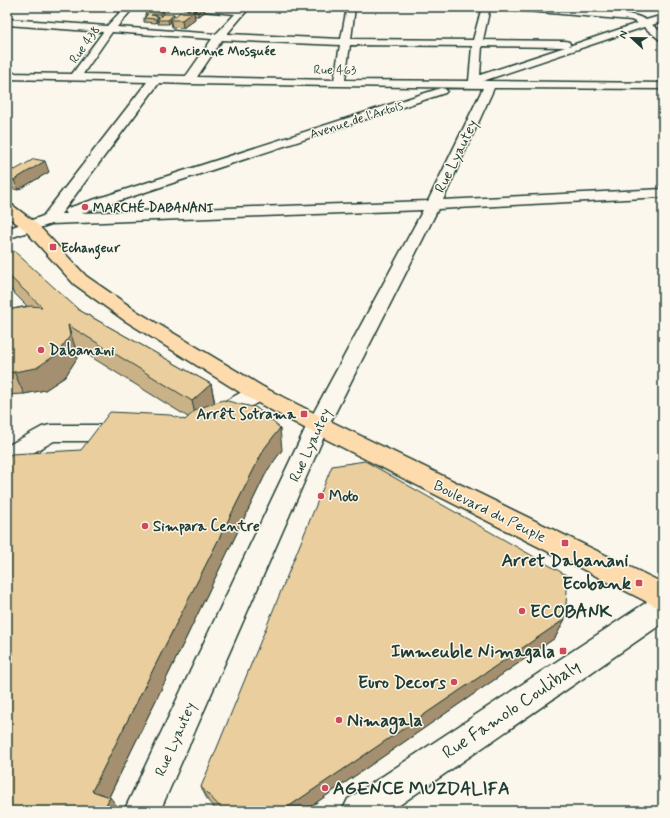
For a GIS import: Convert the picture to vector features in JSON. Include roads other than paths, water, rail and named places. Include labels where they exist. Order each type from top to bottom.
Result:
[{"type":"main road","name":"Boulevard du Peuple","points":[[7,208],[30,226],[80,280],[130,316],[257,393],[318,425],[663,597]]},
{"type":"street","name":"Rue 438","points":[[75,78],[109,30],[130,7]]},
{"type":"street","points":[[190,7],[244,9]]},
{"type":"street","points":[[340,83],[351,7]]},
{"type":"street","points":[[474,80],[477,44],[486,7]]},
{"type":"street","points":[[515,7],[562,9],[632,18],[640,20],[663,38]]},
{"type":"street","points":[[188,81],[219,37],[244,9]]},
{"type":"street","points":[[8,22],[18,14]]},
{"type":"street","name":"Avenue de l'Artois","points":[[7,234],[663,18]]},
{"type":"street","points":[[8,22],[219,37],[346,42],[584,44]]},
{"type":"street","name":"Rue 463","points":[[7,76],[188,81],[659,86]]},
{"type":"street","points":[[49,219],[155,80]]},
{"type":"street","name":"Rue Lyautey","points":[[142,811],[318,425],[432,205],[490,85]]},
{"type":"street","points":[[659,86],[663,96]]},
{"type":"street","points":[[49,219],[432,205],[663,193]]},
{"type":"street","points":[[198,428],[257,393]]},
{"type":"street","points":[[7,462],[14,453],[50,433],[143,433]]},
{"type":"street","name":"Rue Famolo Coulibaly","points":[[360,811],[663,607]]},
{"type":"place","name":"Ancienne Mosquée","points":[[163,50]]},
{"type":"place","name":"MARCHÉ DABANANI","points":[[85,207]]},
{"type":"place","name":"Echangeur","points":[[53,247]]},
{"type":"place","name":"Dabanani","points":[[41,350]]},
{"type":"place","name":"Arrêt Sotrama","points":[[304,414]]},
{"type":"place","name":"Moto","points":[[321,496]]},
{"type":"place","name":"Simpara Centre","points":[[145,526]]},
{"type":"place","name":"Arret Dabanani","points":[[565,543]]},
{"type":"place","name":"Ecobank","points":[[639,583]]},
{"type":"place","name":"ECOBANK","points":[[522,611]]},
{"type":"place","name":"Immeuble Nimagala","points":[[563,651]]},
{"type":"place","name":"Euro Decors","points":[[454,682]]},
{"type":"place","name":"Nimagala","points":[[339,720]]},
{"type":"place","name":"AGENCE MUZDALIFA","points":[[325,788]]}]
